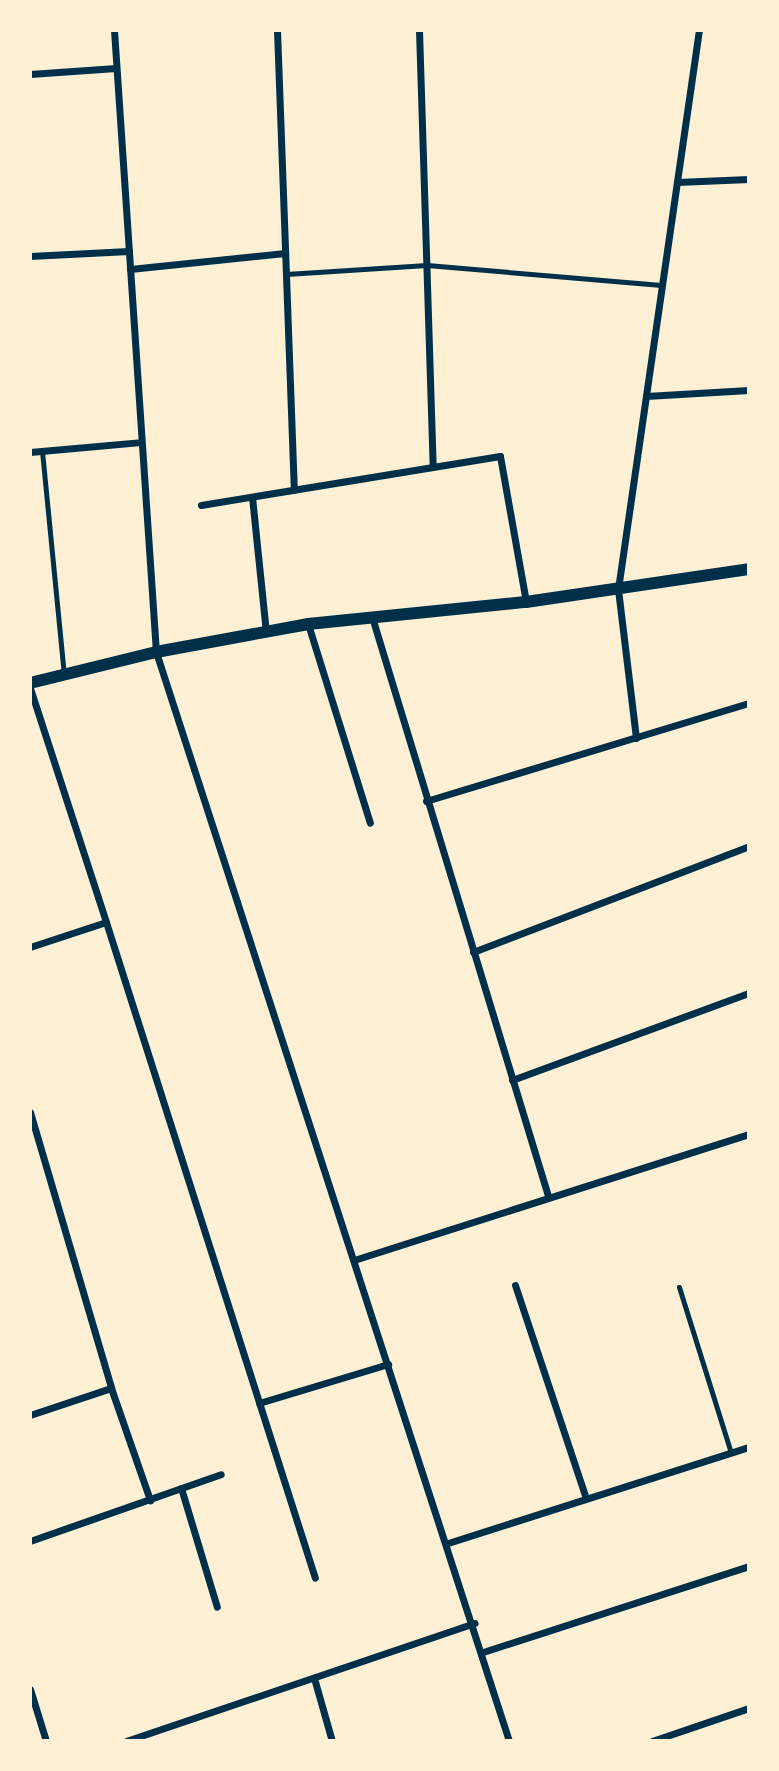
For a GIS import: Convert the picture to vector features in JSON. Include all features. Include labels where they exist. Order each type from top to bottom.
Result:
[{"type":"street","points":[[114,30],[156,652],[475,1623],[509,1741]]},
{"type":"street","points":[[277,30],[294,490]]},
{"type":"street","points":[[419,30],[433,467]]},
{"type":"street","points":[[636,738],[618,589],[699,30]]},
{"type":"street","points":[[30,74],[117,68]]},
{"type":"street","points":[[677,182],[749,179]]},
{"type":"street","points":[[30,256],[129,251]]},
{"type":"street","points":[[130,269],[285,253]]},
{"type":"street","points":[[646,396],[749,390]]},
{"type":"street","points":[[30,452],[141,442]]},
{"type":"street","points":[[201,505],[500,456],[526,602]]},
{"type":"street","points":[[252,497],[266,633]]},
{"type":"street","points":[[315,1578],[30,686],[156,652],[308,624],[526,602],[749,569]]},
{"type":"street","points":[[372,617],[548,1196]]},
{"type":"street","points":[[308,624],[370,823]]},
{"type":"street","points":[[426,801],[749,703]]},
{"type":"street","points":[[473,952],[749,846]]},
{"type":"street","points":[[30,947],[106,922]]},
{"type":"street","points":[[512,1080],[749,993]]},
{"type":"street","points":[[30,1112],[111,1388],[150,1500]]},
{"type":"street","points":[[354,1260],[749,1134]]},
{"type":"street","points":[[515,1285],[586,1499]]},
{"type":"street","points":[[259,1403],[388,1364]]},
{"type":"street","points":[[30,1415],[111,1388]]},
{"type":"street","points":[[448,1543],[749,1447]]},
{"type":"street","points":[[30,1541],[221,1475]]},
{"type":"street","points":[[181,1488],[217,1607]]},
{"type":"street","points":[[483,1652],[749,1566]]},
{"type":"street","points":[[126,1741],[475,1623]]},
{"type":"street","points":[[314,1678],[332,1741]]},
{"type":"street","points":[[30,1689],[46,1741]]},
{"type":"street","points":[[652,1741],[749,1708]]},
{"type":"lane","points":[[286,274],[427,265],[661,285]]},
{"type":"lane","points":[[42,450],[64,675]]},
{"type":"lane","points":[[679,1287],[731,1452]]}]
